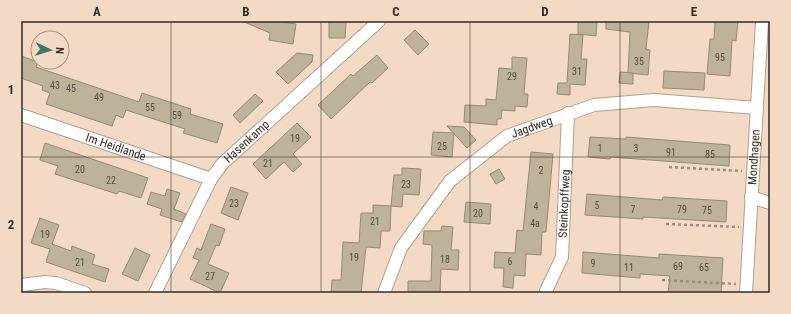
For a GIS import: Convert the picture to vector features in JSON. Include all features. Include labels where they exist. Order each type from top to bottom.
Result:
[{"type":"street","name":"Hasenkamp","points":[[155,293],[211,179],[222,164],[379,21]]},
{"type":"street","name":"Mondhagen","points":[[746,289],[762,21]]},
{"type":"street","name":"Jagdweg","points":[[384,293],[401,248],[450,181],[507,136],[594,105],[654,100],[757,108]]},
{"type":"street","name":"Steinkopffweg","points":[[546,291],[562,257],[568,113]]},
{"type":"street","name":"Im Heidlande","points":[[21,115],[211,179]]},
{"type":"street","points":[[751,197],[770,203]]},
{"type":"street","points":[[21,285],[45,282],[56,283],[85,293]]},
{"type":"path","points":[[669,167],[753,172]]},
{"type":"path","points":[[666,224],[750,228]]},
{"type":"path","points":[[662,280],[746,289]]},
{"type":"building","points":[[242,21],[275,21],[296,24],[293,44],[269,40],[270,33]]},
{"type":"building","points":[[329,21],[346,21],[345,38],[329,38]]},
{"type":"building","points":[[578,21],[597,21],[596,36],[578,34]]},
{"type":"building","points":[[606,21],[649,21],[646,49],[650,50],[648,75],[628,73],[630,32],[606,29]]},
{"type":"building","points":[[715,21],[738,21],[736,41],[732,40],[730,76],[707,74],[710,39],[714,39]]},
{"type":"building","points":[[415,30],[429,44],[418,55],[404,40]]},
{"type":"building","points":[[570,34],[583,35],[581,59],[587,59],[585,85],[570,84],[570,95],[557,94],[558,83],[567,83]]},
{"type":"building","points":[[297,53],[313,55],[312,62],[288,84],[276,72]]},
{"type":"building","points":[[377,55],[388,68],[372,83],[370,82],[331,119],[318,105],[351,74],[353,76]]},
{"type":"building","points":[[21,56],[30,59],[30,70],[45,70],[139,102],[142,93],[191,109],[190,114],[223,124],[217,143],[183,133],[185,129],[126,110],[123,118],[116,115],[112,126],[46,104],[50,93],[42,90],[43,86],[21,78]]},
{"type":"building","points":[[512,57],[527,58],[524,94],[528,94],[527,107],[515,106],[515,111],[502,110],[501,119],[497,119],[497,125],[464,122],[465,105],[486,106],[486,99],[496,100],[499,68],[512,69]]},
{"type":"building","points":[[664,71],[705,73],[704,90],[663,88]]},
{"type":"building","points":[[620,72],[633,73],[633,84],[619,83]]},
{"type":"building","points":[[255,94],[263,101],[240,123],[233,115]]},
{"type":"building","points":[[297,123],[311,137],[293,154],[302,164],[293,172],[284,162],[266,179],[253,164]]},
{"type":"building","points":[[447,126],[464,127],[476,140],[467,148]]},
{"type":"building","points":[[433,132],[454,133],[452,157],[431,155]]},
{"type":"building","points":[[590,137],[626,139],[626,137],[730,145],[729,166],[611,157],[610,159],[588,157]]},
{"type":"building","points":[[45,143],[148,178],[141,198],[119,191],[117,194],[55,174],[58,166],[40,160]]},
{"type":"building","points":[[531,152],[553,154],[546,232],[542,232],[541,255],[526,254],[525,276],[514,275],[513,288],[503,287],[504,268],[494,268],[495,252],[515,253],[517,230],[523,231]]},
{"type":"building","points":[[402,168],[421,169],[419,195],[403,194],[402,207],[391,206],[394,175],[402,175]]},
{"type":"building","points":[[499,169],[505,179],[496,184],[490,174]]},
{"type":"building","points":[[231,187],[248,193],[238,220],[221,213]]},
{"type":"building","points":[[167,189],[180,193],[174,209],[186,214],[182,222],[160,215],[162,209],[147,204],[151,192],[165,196]]},
{"type":"building","points":[[587,194],[662,200],[663,197],[727,201],[726,222],[585,215]]},
{"type":"building","points":[[466,202],[491,204],[490,224],[464,222]]},
{"type":"building","points":[[373,205],[391,206],[390,231],[381,231],[380,248],[366,247],[361,293],[331,293],[332,280],[341,280],[343,242],[359,243],[361,213],[373,213]]},
{"type":"building","points":[[40,218],[59,225],[52,244],[71,251],[72,246],[95,255],[92,264],[109,269],[105,282],[46,262],[50,249],[31,243]]},
{"type":"building","points":[[211,224],[225,229],[219,246],[216,245],[208,264],[229,273],[220,293],[190,279],[199,260],[193,258],[197,248],[201,250]]},
{"type":"building","points":[[442,226],[453,227],[451,250],[459,250],[458,270],[441,269],[440,293],[408,293],[408,281],[431,281],[432,245],[423,244],[424,231],[441,231]]},
{"type":"building","points":[[135,248],[150,255],[138,281],[122,274]]},
{"type":"building","points":[[583,252],[659,258],[659,254],[723,258],[721,293],[668,293],[670,276],[640,274],[640,278],[582,273]]}]
